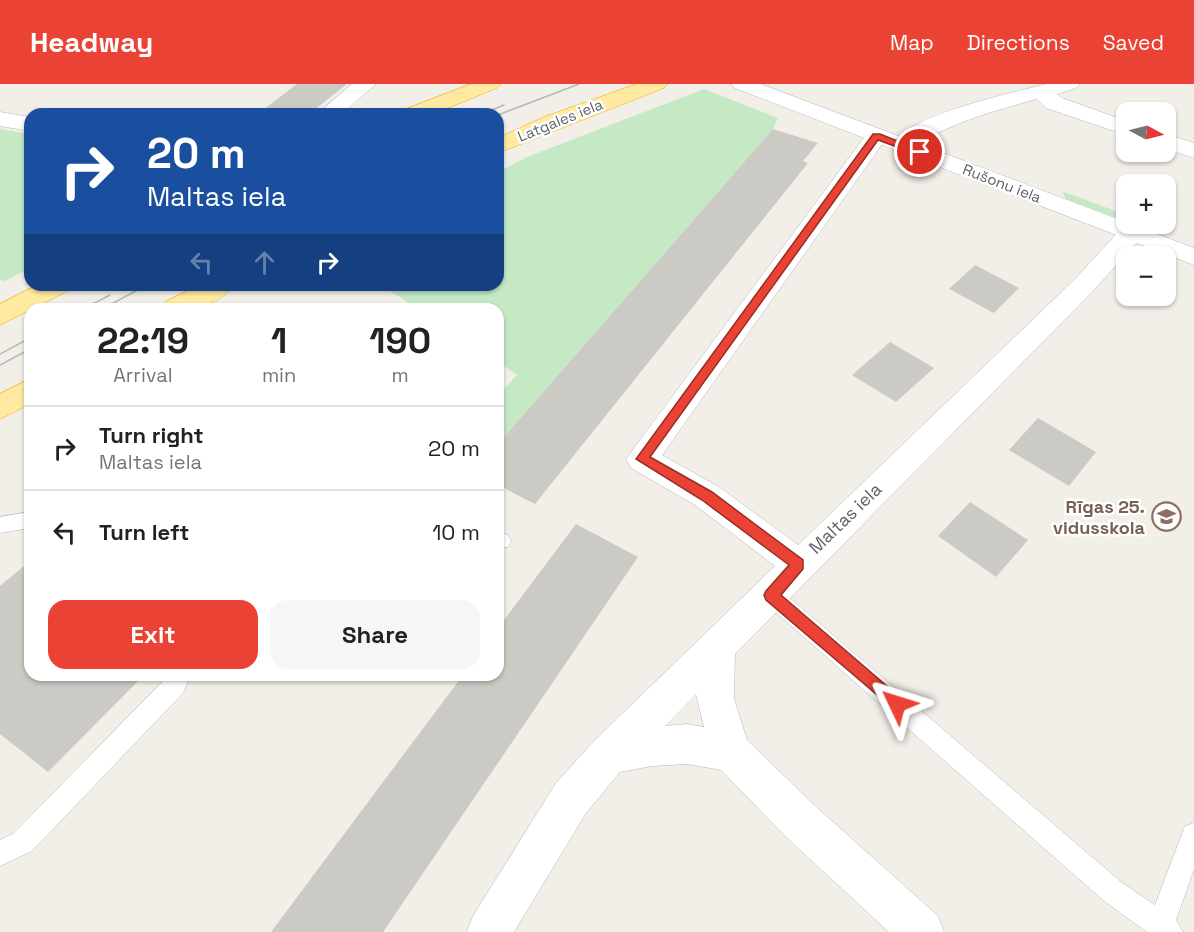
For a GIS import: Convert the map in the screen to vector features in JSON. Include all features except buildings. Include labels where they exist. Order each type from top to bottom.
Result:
[{"type":"highway","points":[[429,108],[490,84]]},
{"type":"highway","name":"Latgales iela","points":[[504,143],[552,122],[657,84]]},
{"type":"highway","points":[[25,303],[48,291]]},
{"type":"highway","points":[[186,303],[209,291]]},
{"type":"highway","points":[[0,316],[24,303]]},
{"type":"highway","points":[[0,408],[24,394]]},
{"type":"street","points":[[335,108],[365,84]]},
{"type":"street","name":"Rušonu iela","points":[[742,84],[1116,227]]},
{"type":"street","points":[[798,564],[707,496],[642,459],[889,140],[1069,84]]},
{"type":"street","points":[[1041,92],[1054,104],[1116,125]]},
{"type":"street","points":[[0,119],[24,123]]},
{"type":"street","points":[[1176,145],[1194,151]]},
{"type":"street","name":"Maltas iela","points":[[489,932],[571,798],[609,754],[717,645],[771,595],[798,564],[1085,284],[1131,234]]},
{"type":"street","name":"Rušonu iela","points":[[1134,234],[1194,258]]},
{"type":"street","points":[[717,645],[715,699],[731,752],[799,820],[922,932]]},
{"type":"street","points":[[609,754],[652,746],[687,744],[731,752]]},
{"type":"lane","points":[[0,525],[24,521]]},
{"type":"lane","points":[[771,595],[1112,891],[1165,928],[1194,835]]},
{"type":"lane","points":[[0,854],[23,842],[175,686],[177,681]]},
{"type":"green space","points":[[704,89],[778,118],[773,129],[504,437],[504,389],[517,375],[504,366],[504,303],[409,303],[390,291],[504,291],[504,169],[527,157]]},
{"type":"green space","points":[[0,129],[24,133],[24,271],[5,281],[0,280]]},
{"type":"green space","points":[[1062,191],[1116,211],[1116,217],[1066,199]]},
{"type":"tram line","points":[[504,113],[579,84]]},
{"type":"tram line","points":[[497,108],[504,105]]},
{"type":"tram line","points":[[113,303],[136,291]]},
{"type":"tram line","points":[[95,303],[110,295]]},
{"type":"tram line","points":[[0,354],[24,341]]},
{"type":"tram line","points":[[0,365],[24,352]]},
{"type":"place","name":"Rīgas 25. vidusskola","points":[[1166,516]]},
{"type":"route","points":[[897,704],[771,595],[798,564],[707,496],[642,459],[876,136],[920,152]]}]
